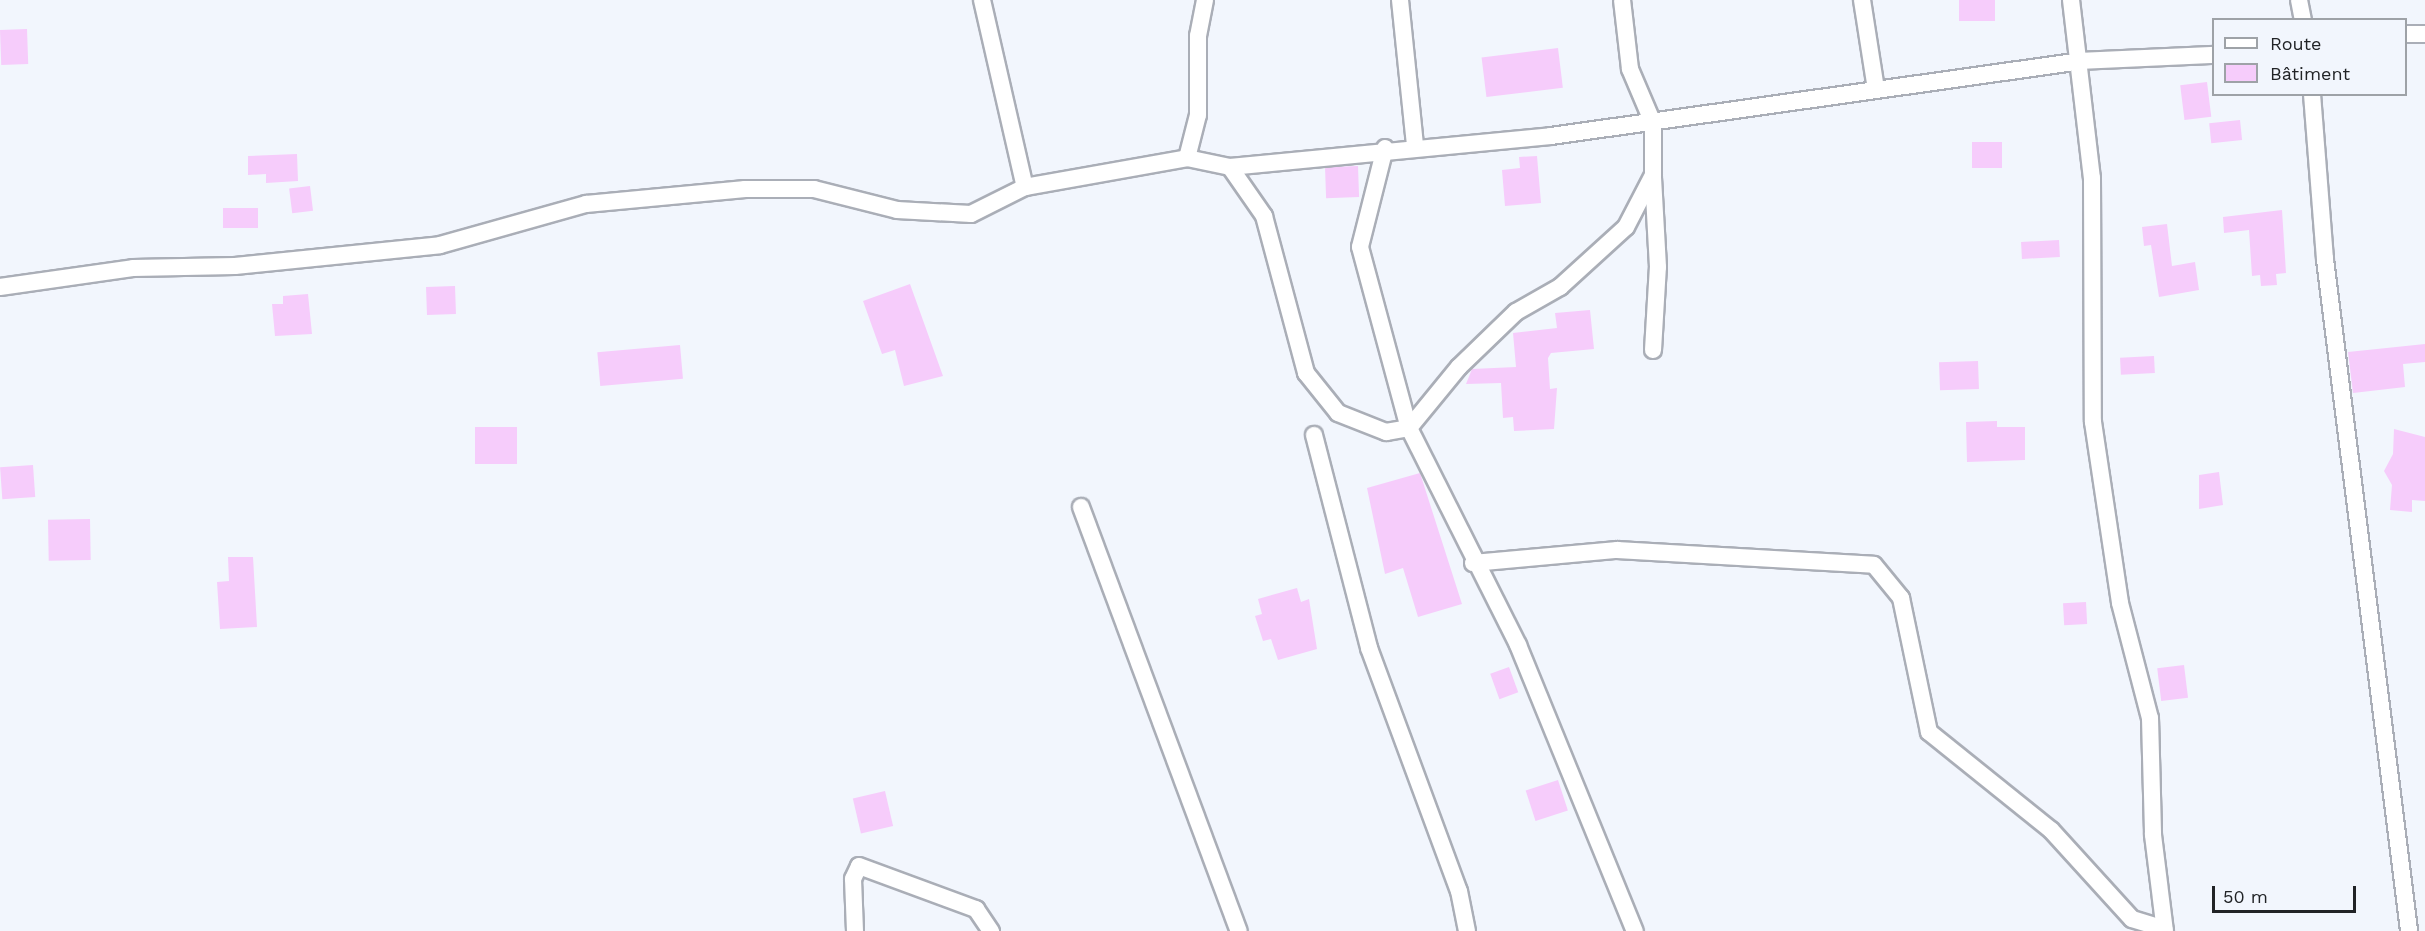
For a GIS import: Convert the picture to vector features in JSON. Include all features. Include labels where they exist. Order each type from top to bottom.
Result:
[{"type":"street","points":[[982,0],[1025,187]]},
{"type":"street","points":[[1187,158],[1198,115],[1198,36],[1205,0]]},
{"type":"street","points":[[1400,0],[1415,146]]},
{"type":"street","points":[[1622,0],[1630,69],[1653,123],[1653,175],[1659,267],[1653,350]]},
{"type":"street","points":[[1862,0],[1876,89]]},
{"type":"street","points":[[1473,563],[1617,550],[1874,565],[1901,598],[1929,732],[2051,830],[2132,919],[2165,930],[2152,835],[2150,718],[2120,603],[2093,422],[2092,178],[2083,135],[2080,61],[2071,0]]},
{"type":"street","points":[[2299,0],[2303,18]]},
{"type":"street","points":[[2407,34],[2425,34]]},
{"type":"street","points":[[0,286],[133,268],[235,266],[440,245],[586,204],[814,189],[897,210],[971,214],[1025,187],[1187,158],[1230,167],[1386,148],[1653,123],[2080,61],[2212,55]]},
{"type":"street","points":[[2312,96],[2325,260],[2409,931]]},
{"type":"street","points":[[1386,148],[1360,247],[1409,428],[1427,454],[1473,563],[1518,645],[1635,931]]},
{"type":"street","points":[[1230,167],[1264,216],[1306,374],[1338,413],[1386,432],[1409,428],[1459,367],[1516,312],[1560,287],[1626,227],[1653,175]]},
{"type":"street","points":[[1314,435],[1369,648],[1459,891],[1467,931]]},
{"type":"street","points":[[1081,507],[1239,931]]},
{"type":"street","points":[[855,931],[853,879],[859,866],[976,909],[991,931]]},
{"type":"building","points":[[1959,0],[1995,0],[1995,21],[1959,21]]},
{"type":"building","points":[[27,29],[28,64],[1,65],[0,30]]},
{"type":"building","points":[[1558,48],[1563,88],[1486,97],[1482,57]]},
{"type":"building","points":[[2207,82],[2211,117],[2184,120],[2180,85]]},
{"type":"building","points":[[2240,120],[2242,140],[2211,143],[2209,123]]},
{"type":"building","points":[[1972,142],[2002,142],[2002,168],[1972,168]]},
{"type":"building","points":[[297,154],[298,181],[266,183],[266,174],[248,175],[248,156]]},
{"type":"building","points":[[1537,156],[1541,203],[1505,206],[1502,170],[1520,168],[1519,157]]},
{"type":"building","points":[[1358,166],[1359,197],[1326,198],[1325,167]]},
{"type":"building","points":[[310,186],[313,211],[292,213],[289,189]]},
{"type":"building","points":[[223,208],[258,208],[258,228],[223,228]]},
{"type":"building","points":[[2282,210],[2286,273],[2276,274],[2277,285],[2261,286],[2260,275],[2252,276],[2249,230],[2224,233],[2223,217]]},
{"type":"building","points":[[2167,224],[2172,266],[2195,262],[2199,290],[2159,297],[2151,245],[2144,246],[2142,227]]},
{"type":"building","points":[[2059,240],[2060,257],[2022,259],[2021,242]]},
{"type":"building","points":[[910,284],[943,376],[904,386],[895,350],[882,354],[863,301]]},
{"type":"building","points":[[455,286],[456,314],[427,315],[426,287]]},
{"type":"building","points":[[308,294],[312,334],[275,336],[272,304],[283,304],[283,296]]},
{"type":"building","points":[[1590,310],[1594,349],[1551,353],[1548,358],[1550,389],[1557,388],[1554,429],[1514,431],[1513,417],[1503,418],[1501,383],[1466,384],[1472,369],[1516,367],[1513,333],[1557,328],[1555,313]]},
{"type":"building","points":[[2425,344],[2425,362],[2403,364],[2405,387],[2353,393],[2348,352]]},
{"type":"building","points":[[680,345],[683,379],[600,386],[597,352]]},
{"type":"building","points":[[2154,356],[2155,373],[2121,375],[2120,358]]},
{"type":"building","points":[[1978,361],[1979,389],[1940,390],[1939,362]]},
{"type":"building","points":[[1997,421],[1997,427],[2025,427],[2025,460],[1967,462],[1966,422]]},
{"type":"building","points":[[475,427],[517,427],[517,464],[475,464]]},
{"type":"building","points":[[2394,429],[2425,437],[2425,501],[2412,500],[2412,512],[2390,510],[2392,485],[2384,471],[2393,454]]},
{"type":"building","points":[[33,465],[35,497],[2,499],[0,467]]},
{"type":"building","points":[[2219,472],[2223,505],[2199,509],[2199,475]]},
{"type":"building","points":[[1420,473],[1462,604],[1418,617],[1403,568],[1385,574],[1367,488]]},
{"type":"building","points":[[90,519],[91,560],[49,561],[48,520]]},
{"type":"building","points":[[228,557],[253,557],[257,627],[220,629],[217,582],[229,581]]},
{"type":"building","points":[[1297,588],[1301,602],[1309,599],[1317,649],[1278,660],[1271,639],[1263,641],[1255,616],[1262,614],[1258,599]]},
{"type":"building","points":[[2086,602],[2087,624],[2064,625],[2063,603]]},
{"type":"building","points":[[2184,665],[2188,698],[2161,701],[2157,668]]},
{"type":"building","points":[[1509,667],[1518,692],[1499,699],[1490,674]]},
{"type":"building","points":[[1558,780],[1568,810],[1536,821],[1526,791]]},
{"type":"building","points":[[885,791],[893,826],[861,834],[853,798]]}]
